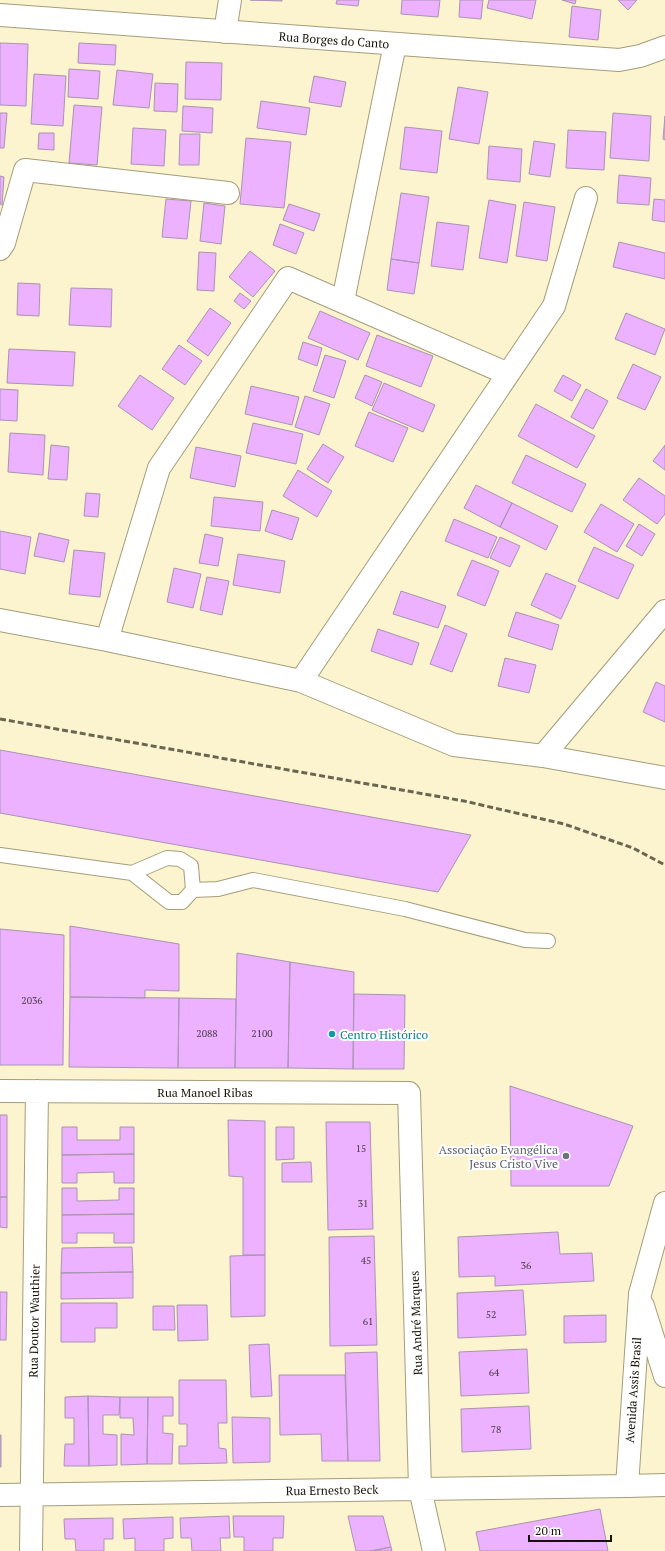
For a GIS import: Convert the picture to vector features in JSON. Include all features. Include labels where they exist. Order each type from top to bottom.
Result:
[{"type":"street","points":[[225,32],[230,0]]},
{"type":"street","name":"Rua Borges do Canto","points":[[0,16],[619,60],[640,56],[665,47]]},
{"type":"street","points":[[343,301],[395,44]]},
{"type":"street","points":[[0,248],[4,243],[25,170],[228,193]]},
{"type":"street","points":[[301,681],[554,306],[586,198]]},
{"type":"street","points":[[107,640],[159,468],[288,278],[508,374]]},
{"type":"street","points":[[543,756],[665,611]]},
{"type":"street","points":[[0,620],[107,640],[301,681],[454,745],[543,756],[665,778]]},
{"type":"street","name":"Rua Manoel Ribas","points":[[0,1091],[409,1093]]},
{"type":"street","name":"Rua Doutor Wauthier","points":[[31,1551],[37,1091]]},
{"type":"street","name":"Rua André Marques","points":[[409,1093],[420,1489],[434,1551]]},
{"type":"street","name":"Avenida Assis Brasil","points":[[626,1486],[640,1294],[665,1203]]},
{"type":"street","name":"Avenida Assis Brasil","points":[[640,1294],[665,1376]]},
{"type":"street","name":"Rua Ernesto Beck","points":[[0,1494],[665,1485]]},
{"type":"lane","points":[[0,855],[132,873],[169,902],[182,902],[193,890],[218,889],[253,880],[405,909],[525,940],[548,941]]},
{"type":"lane","points":[[132,873],[167,858],[180,859],[191,866],[193,890]]},
{"type":"building","points":[[250,0],[282,0],[282,1]]},
{"type":"building","points":[[337,0],[359,0],[358,6],[336,4]]},
{"type":"building","points":[[402,0],[440,0],[438,17],[401,14]]},
{"type":"building","points":[[460,0],[483,0],[481,19],[459,17]]},
{"type":"building","points":[[489,0],[536,0],[532,19],[487,8]]},
{"type":"building","points":[[562,0],[576,0],[575,4]]},
{"type":"building","points":[[618,0],[637,0],[628,10]]},
{"type":"building","points":[[572,6],[601,10],[598,40],[569,37]]},
{"type":"building","points":[[0,43],[28,44],[26,106],[0,105]]},
{"type":"building","points":[[79,43],[116,45],[115,65],[78,63]]},
{"type":"building","points":[[186,62],[222,63],[221,100],[185,99]]},
{"type":"building","points":[[69,69],[100,71],[98,99],[68,97]]},
{"type":"building","points":[[117,70],[153,74],[149,108],[113,105]]},
{"type":"building","points":[[34,74],[66,76],[63,126],[31,124]]},
{"type":"building","points":[[314,76],[346,82],[341,107],[309,102]]},
{"type":"building","points":[[155,83],[178,84],[177,112],[154,111]]},
{"type":"building","points":[[458,87],[488,92],[479,144],[449,139]]},
{"type":"building","points":[[261,101],[310,108],[306,135],[257,128]]},
{"type":"building","points":[[74,105],[102,107],[97,165],[69,163]]},
{"type":"building","points":[[183,106],[213,108],[212,133],[182,131]]},
{"type":"building","points":[[0,113],[7,113],[4,148],[0,148]]},
{"type":"building","points":[[613,113],[651,116],[649,161],[610,158]]},
{"type":"building","points":[[665,116],[665,140],[663,139]]},
{"type":"building","points":[[405,127],[442,131],[437,173],[400,169]]},
{"type":"building","points":[[133,128],[166,130],[164,166],[131,164]]},
{"type":"building","points":[[568,130],[606,132],[604,170],[566,168]]},
{"type":"building","points":[[39,133],[54,133],[54,150],[38,149]]},
{"type":"building","points":[[180,134],[200,134],[199,165],[179,165]]},
{"type":"building","points":[[246,138],[291,142],[284,208],[240,204]]},
{"type":"building","points":[[534,141],[555,144],[550,177],[529,174]]},
{"type":"building","points":[[489,146],[522,149],[520,182],[487,179]]},
{"type":"building","points":[[619,175],[651,178],[649,205],[617,203]]},
{"type":"building","points":[[0,176],[4,177],[2,205],[0,204]]},
{"type":"building","points":[[401,193],[429,197],[419,263],[391,259]]},
{"type":"building","points":[[166,199],[191,201],[187,239],[162,237]]},
{"type":"building","points":[[654,199],[665,200],[665,222],[652,220]]},
{"type":"building","points":[[489,200],[516,205],[507,263],[479,258]]},
{"type":"building","points":[[524,202],[555,207],[547,261],[516,256]]},
{"type":"building","points":[[204,203],[225,206],[221,244],[200,241]]},
{"type":"building","points":[[289,204],[320,214],[314,231],[283,220]]},
{"type":"building","points":[[437,222],[469,226],[463,270],[431,266]]},
{"type":"building","points":[[280,224],[304,233],[296,254],[273,245]]},
{"type":"building","points":[[619,242],[665,253],[665,279],[613,267]]},
{"type":"building","points":[[250,251],[275,271],[253,297],[229,277]]},
{"type":"building","points":[[199,252],[216,253],[214,291],[197,290]]},
{"type":"building","points":[[391,259],[419,263],[414,294],[387,290]]},
{"type":"building","points":[[18,283],[40,284],[39,316],[17,315]]},
{"type":"building","points":[[71,288],[112,289],[111,327],[69,325]]},
{"type":"building","points":[[240,293],[251,301],[244,309],[234,301]]},
{"type":"building","points":[[210,308],[231,323],[208,356],[187,341]]},
{"type":"building","points":[[320,311],[370,333],[358,360],[308,338]]},
{"type":"building","points":[[626,313],[665,329],[655,355],[615,339]]},
{"type":"building","points":[[377,335],[433,356],[421,387],[366,366]]},
{"type":"building","points":[[303,342],[322,348],[317,366],[298,359]]},
{"type":"building","points":[[179,345],[202,361],[185,385],[162,369]]},
{"type":"building","points":[[9,349],[75,352],[73,386],[7,383]]},
{"type":"building","points":[[325,355],[346,361],[334,398],[313,391]]},
{"type":"building","points":[[633,364],[661,377],[645,410],[617,398]]},
{"type":"building","points":[[140,375],[174,398],[152,430],[118,406]]},
{"type":"building","points":[[365,375],[382,382],[372,406],[355,398]]},
{"type":"building","points":[[563,375],[581,385],[572,401],[554,391]]},
{"type":"building","points":[[384,383],[435,405],[423,432],[372,410]]},
{"type":"building","points":[[251,386],[299,397],[292,425],[245,414]]},
{"type":"building","points":[[0,389],[18,390],[17,421],[0,420]]},
{"type":"building","points":[[586,389],[608,401],[593,429],[571,417]]},
{"type":"building","points":[[305,396],[330,404],[319,435],[295,427]]},
{"type":"building","points":[[536,404],[595,436],[577,468],[518,436]]},
{"type":"building","points":[[369,412],[408,428],[393,462],[355,446]]},
{"type":"building","points":[[253,423],[303,434],[296,464],[246,453]]},
{"type":"building","points":[[10,433],[45,435],[43,475],[8,472]]},
{"type":"building","points":[[323,444],[344,457],[328,483],[307,469]]},
{"type":"building","points":[[51,445],[69,447],[67,480],[48,479]]},
{"type":"building","points":[[665,445],[665,470],[653,461]]},
{"type":"building","points":[[196,447],[241,456],[235,487],[190,478]]},
{"type":"building","points":[[526,455],[586,484],[572,512],[512,483]]},
{"type":"building","points":[[298,470],[332,491],[317,517],[283,496]]},
{"type":"building","points":[[639,478],[665,496],[665,514],[657,524],[623,500]]},
{"type":"building","points":[[476,485],[512,503],[500,527],[464,508]]},
{"type":"building","points":[[86,493],[100,494],[98,517],[84,516]]},
{"type":"building","points":[[214,497],[263,502],[260,531],[211,526]]},
{"type":"building","points":[[512,503],[558,526],[546,550],[500,527]]},
{"type":"building","points":[[601,504],[634,524],[617,552],[584,532]]},
{"type":"building","points":[[272,510],[299,518],[292,540],[265,531]]},
{"type":"building","points":[[454,519],[497,537],[488,558],[445,541]]},
{"type":"building","points":[[639,524],[655,534],[642,556],[626,546]]},
{"type":"building","points":[[0,531],[31,537],[25,574],[0,569]]},
{"type":"building","points":[[39,533],[69,540],[64,562],[34,556]]},
{"type":"building","points":[[205,534],[223,538],[218,566],[199,563]]},
{"type":"building","points":[[500,537],[520,546],[510,567],[490,558]]},
{"type":"building","points":[[594,547],[634,565],[618,599],[578,581]]},
{"type":"building","points":[[74,550],[105,553],[100,597],[69,594]]},
{"type":"building","points":[[238,554],[285,561],[280,593],[233,585]]},
{"type":"building","points":[[472,560],[499,571],[485,606],[457,595]]},
{"type":"building","points":[[174,568],[201,574],[193,608],[167,602]]},
{"type":"building","points":[[546,573],[576,586],[561,619],[531,605]]},
{"type":"building","points":[[207,577],[229,581],[222,615],[200,610]]},
{"type":"building","points":[[401,591],[446,606],[438,628],[393,614]]},
{"type":"building","points":[[516,612],[559,625],[552,650],[508,636]]},
{"type":"building","points":[[445,625],[467,634],[452,672],[430,664]]},
{"type":"building","points":[[378,629],[419,643],[412,665],[371,651]]},
{"type":"building","points":[[505,658],[536,665],[529,693],[498,686]]},
{"type":"building","points":[[656,682],[665,686],[665,722],[643,712]]},
{"type":"building","points":[[0,750],[471,835],[438,892],[0,813]]},
{"type":"building","points":[[70,926],[179,944],[179,991],[145,990],[145,998],[70,997]]},
{"type":"building","points":[[0,929],[64,935],[63,1065],[0,1065]]},
{"type":"building","points":[[237,953],[290,962],[288,1068],[235,1068]]},
{"type":"building","points":[[290,962],[354,972],[353,1069],[288,1068]]},
{"type":"building","points":[[354,994],[405,995],[404,1069],[353,1069]]},
{"type":"building","points":[[70,997],[179,998],[178,1068],[69,1067]]},
{"type":"building","points":[[179,998],[236,999],[235,1068],[178,1068]]},
{"type":"building","name":"Associação Evangélica Jesus Cristo Vive","points":[[510,1086],[633,1126],[609,1186],[511,1186]]},
{"type":"building","points":[[0,1115],[7,1115],[7,1197],[0,1197]]},
{"type":"building","points":[[228,1120],[265,1121],[265,1255],[243,1255],[243,1177],[229,1176]]},
{"type":"building","points":[[326,1122],[370,1122],[373,1229],[328,1230]]},
{"type":"building","points":[[62,1127],[77,1127],[77,1140],[120,1140],[120,1127],[134,1127],[134,1154],[62,1155]]},
{"type":"building","points":[[276,1127],[294,1127],[294,1159],[276,1160]]},
{"type":"building","points":[[134,1154],[134,1183],[114,1183],[114,1172],[77,1173],[77,1183],[62,1183],[62,1155]]},
{"type":"building","points":[[311,1162],[312,1182],[282,1182],[282,1163]]},
{"type":"building","points":[[62,1188],[77,1188],[77,1201],[119,1200],[119,1188],[134,1188],[134,1214],[62,1215]]},
{"type":"building","points":[[0,1197],[7,1197],[7,1228],[0,1227]]},
{"type":"building","points":[[134,1214],[134,1243],[114,1243],[114,1233],[77,1233],[77,1243],[62,1243],[62,1215]]},
{"type":"building","points":[[558,1232],[560,1254],[592,1253],[594,1281],[495,1286],[495,1276],[459,1277],[458,1237]]},
{"type":"building","points":[[374,1236],[377,1345],[330,1346],[329,1237]]},
{"type":"building","points":[[132,1247],[133,1272],[61,1273],[62,1248]]},
{"type":"building","points":[[265,1255],[265,1316],[231,1317],[230,1256]]},
{"type":"building","points":[[133,1272],[133,1298],[61,1299],[61,1273]]},
{"type":"building","points":[[523,1290],[526,1335],[458,1338],[457,1293]]},
{"type":"building","points":[[0,1292],[7,1292],[6,1340],[0,1340]]},
{"type":"building","points":[[61,1303],[117,1303],[117,1328],[95,1328],[95,1342],[61,1342]]},
{"type":"building","points":[[177,1305],[207,1305],[208,1340],[178,1341]]},
{"type":"building","points":[[153,1306],[174,1306],[175,1330],[153,1330]]},
{"type":"building","points":[[606,1315],[606,1342],[564,1343],[564,1316]]},
{"type":"building","points":[[269,1344],[272,1396],[251,1397],[249,1345]]},
{"type":"building","points":[[527,1349],[529,1393],[461,1396],[459,1352]]},
{"type":"building","points":[[377,1352],[380,1461],[348,1461],[345,1353]]},
{"type":"building","points":[[279,1375],[345,1375],[348,1461],[322,1461],[321,1434],[280,1435]]},
{"type":"building","points":[[179,1380],[226,1380],[227,1423],[218,1423],[219,1448],[226,1449],[227,1463],[179,1464],[179,1446],[187,1446],[187,1424],[179,1424]]},
{"type":"building","points":[[88,1396],[120,1397],[119,1415],[103,1415],[103,1434],[117,1435],[117,1465],[89,1466]]},
{"type":"building","points":[[88,1396],[89,1466],[64,1466],[65,1444],[74,1444],[74,1418],[65,1418],[65,1397]]},
{"type":"building","points":[[120,1397],[148,1397],[147,1464],[121,1465],[121,1434],[134,1435],[133,1418],[120,1418]]},
{"type":"building","points":[[148,1397],[173,1397],[173,1416],[163,1416],[163,1433],[173,1434],[172,1464],[147,1464]]},
{"type":"building","points":[[529,1406],[531,1449],[462,1452],[461,1409]]},
{"type":"building","points":[[232,1417],[270,1418],[270,1462],[233,1463]]},
{"type":"building","points":[[1,1435],[1,1467],[0,1467]]},
{"type":"building","points":[[600,1509],[608,1551],[480,1551],[476,1532]]},
{"type":"building","points":[[229,1516],[230,1538],[220,1538],[221,1551],[192,1551],[191,1538],[181,1538],[180,1518]]},
{"type":"building","points":[[233,1516],[284,1516],[283,1538],[273,1538],[273,1551],[244,1551],[244,1537],[234,1537]]},
{"type":"building","points":[[348,1516],[383,1516],[391,1547],[371,1551],[356,1551]]},
{"type":"building","points":[[173,1517],[173,1538],[164,1539],[164,1551],[135,1551],[135,1538],[124,1539],[123,1519]]},
{"type":"building","points":[[113,1518],[113,1539],[104,1539],[104,1551],[76,1551],[75,1539],[65,1539],[64,1519]]},
{"type":"building","points":[[391,1547],[392,1551],[371,1551]]},
{"type":"railway","points":[[0,719],[464,801],[564,824],[633,848],[665,865]]},
{"type":"place","name":"Centro Histórico","points":[[332,1034]]},
{"type":"place","name":"Associação Evangélica Jesus Cristo Vive","points":[[566,1156]]}]
